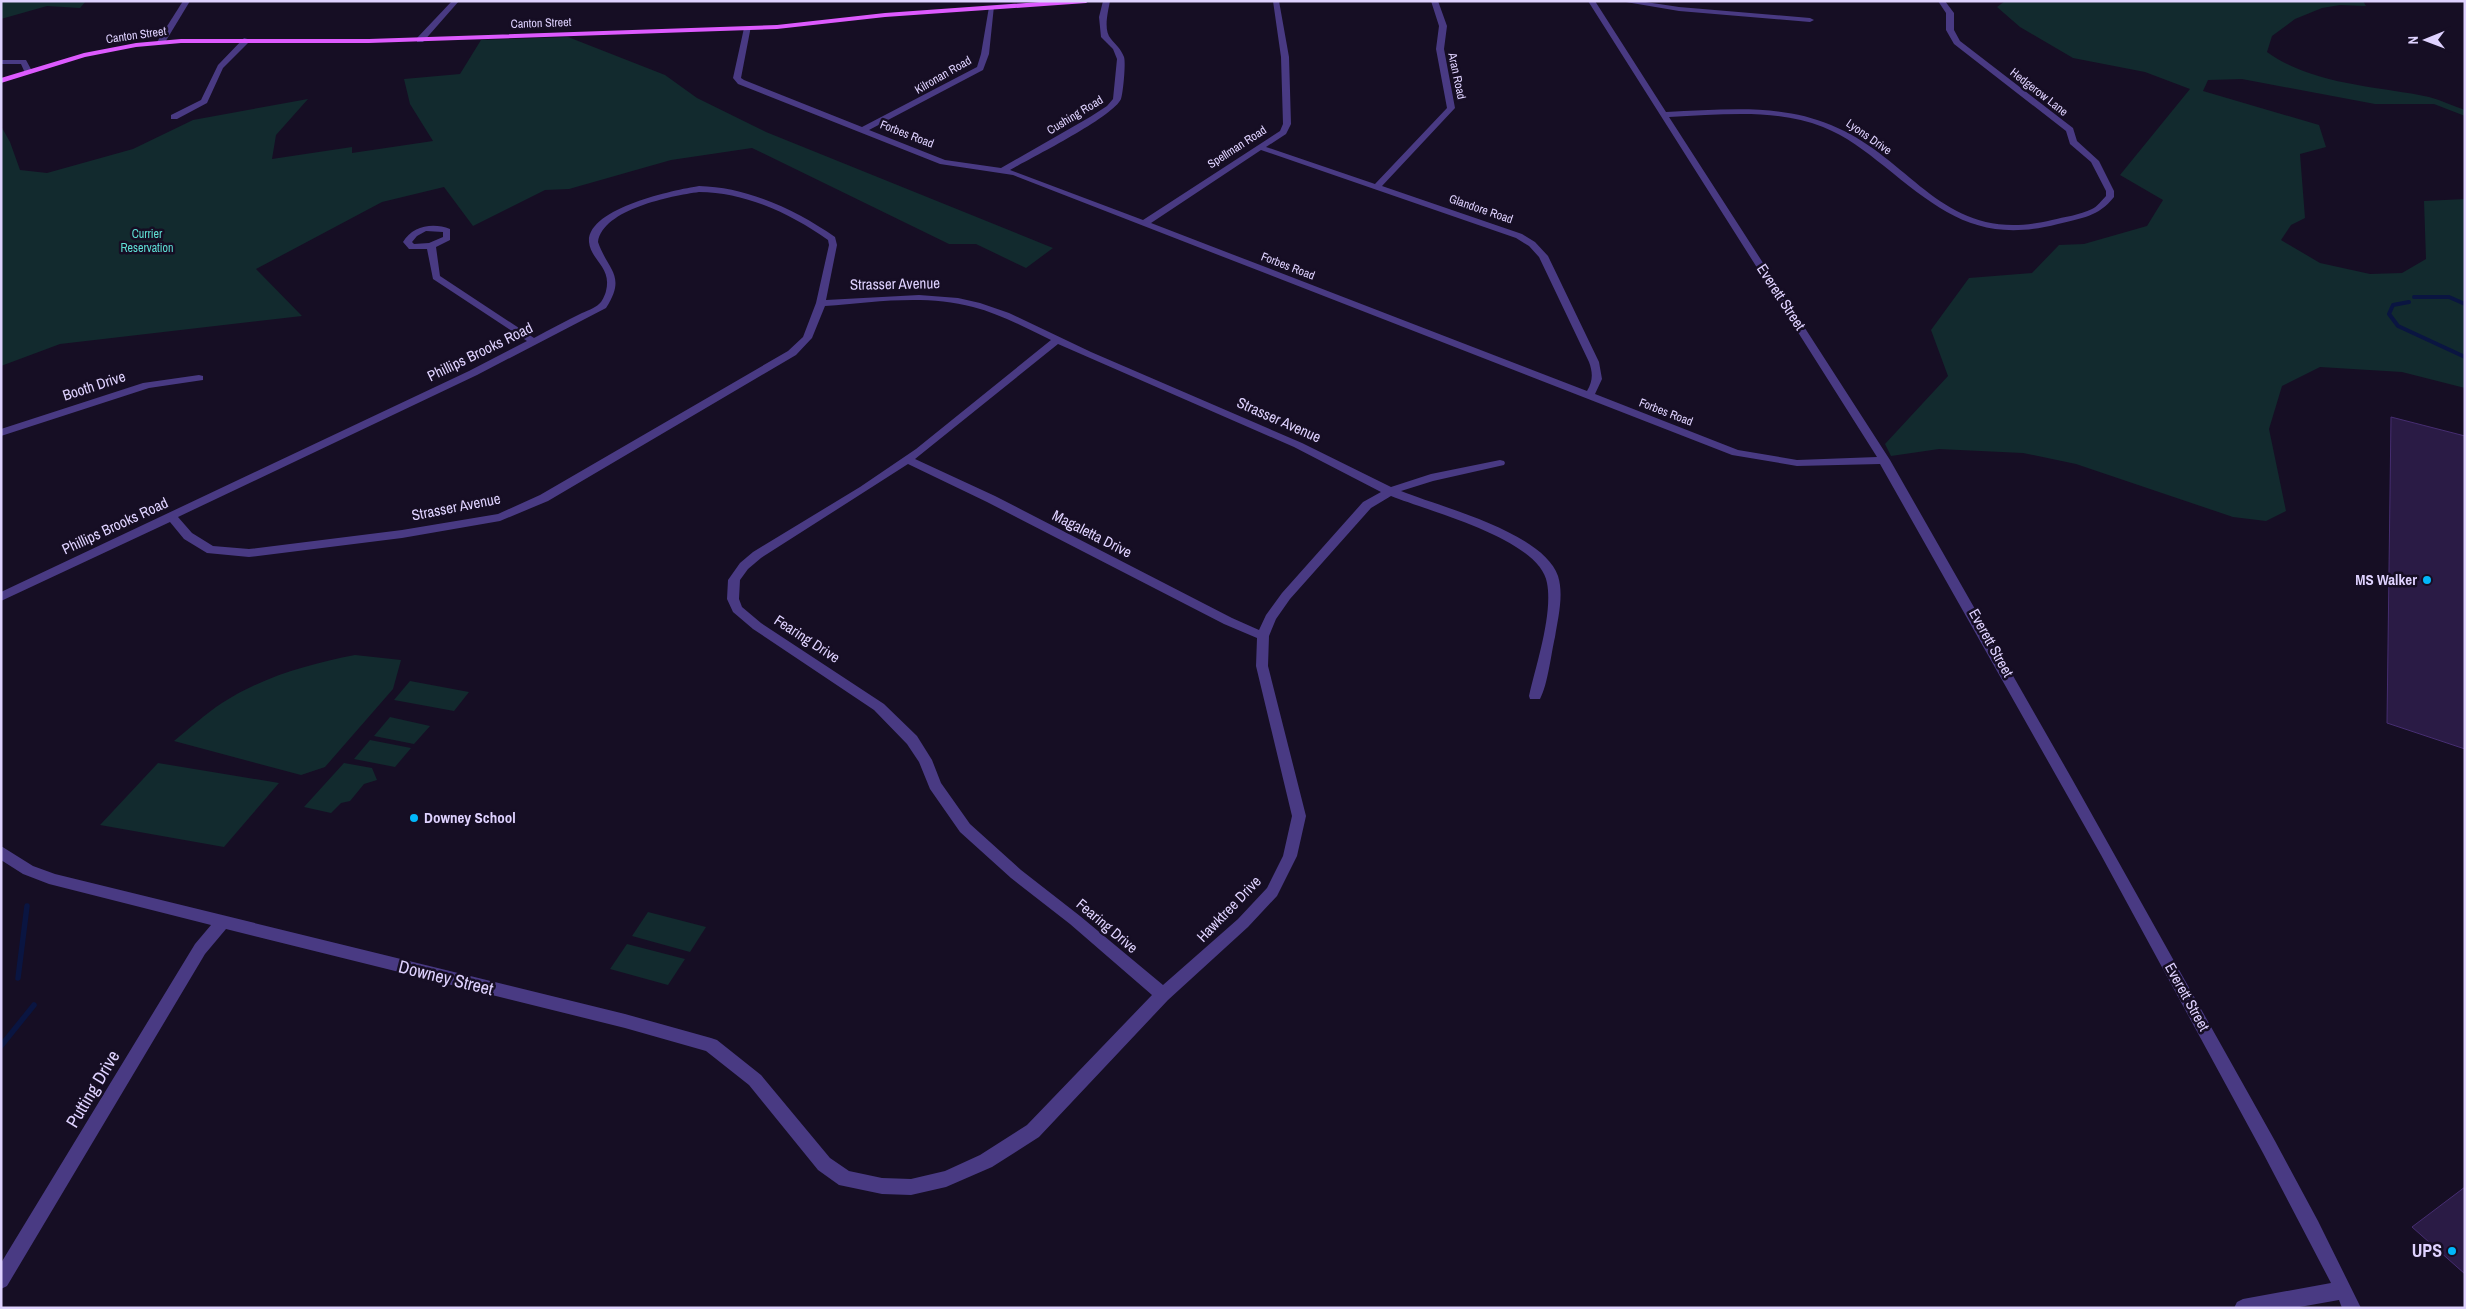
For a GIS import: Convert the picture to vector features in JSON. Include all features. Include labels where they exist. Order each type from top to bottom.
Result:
[{"type":"main road","name":"Canton Street","points":[[1,81],[84,55],[161,42],[420,40],[748,28],[800,25],[885,15],[1086,1]]},
{"type":"street","points":[[161,42],[187,1]]},
{"type":"street","points":[[420,40],[456,1]]},
{"type":"street","name":"Cushing Road","points":[[1004,170],[1093,119],[1110,108],[1117,99],[1121,59],[1116,48],[1105,37],[1103,17],[1108,1]]},
{"type":"street","name":"Spellman Road","points":[[1144,222],[1283,132],[1287,124],[1285,57],[1276,1]]},
{"type":"street","name":"Aran Road","points":[[1378,187],[1451,108],[1440,49],[1443,26],[1434,1]]},
{"type":"street","name":"Everett Street","points":[[1590,1],[1885,460],[2091,822],[2240,1094],[2352,1308]]},
{"type":"street","points":[[1622,1],[1679,9],[1810,20]]},
{"type":"street","name":"Hedgerow Lane","points":[[1941,1],[1950,14],[1950,30],[1957,42],[2070,130],[2073,142],[2095,161],[2110,191],[2110,198],[2096,210],[2044,224]]},
{"type":"street","name":"Kilronan Road","points":[[862,130],[980,68],[985,54],[992,7]]},
{"type":"street","name":"Forbes Road","points":[[748,28],[738,69],[737,78],[741,82],[943,162],[1004,170],[1144,222],[1736,453],[1754,458],[1797,463],[1885,460]]},
{"type":"street","points":[[174,117],[204,101],[213,76],[227,58],[247,40]]},
{"type":"street","points":[[1,62],[23,62],[28,71]]},
{"type":"street","name":"Lyons Drive","points":[[1663,115],[1772,113],[1807,118],[1851,137],[1938,204],[1958,216],[1975,223],[2003,228],[2020,228],[2044,224]]},
{"type":"street","name":"Glandore Road","points":[[1259,147],[1519,236],[1532,244],[1544,256],[1599,374],[1597,386],[1589,395]]},
{"type":"street","name":"Phillips Brooks Road","points":[[1,597],[589,315],[603,306],[611,296],[614,280],[593,240],[600,225],[613,215],[634,205],[699,189],[729,191],[757,201],[810,226],[832,239],[834,245],[821,303]]},
{"type":"street","points":[[431,246],[436,277],[534,342]]},
{"type":"street","name":"Strasser Avenue","points":[[171,516],[188,536],[211,550],[249,553],[402,534],[507,515],[544,498],[792,353],[807,338],[821,303],[898,298],[946,299],[994,311],[1328,459],[1390,492],[1440,508],[1509,538],[1526,548],[1551,573],[1553,602],[1548,641],[1535,696]]},
{"type":"street","name":"Fearing Drive","points":[[1056,340],[907,460],[757,555],[744,566],[734,580],[733,599],[737,609],[757,626],[879,706],[912,740],[925,760],[935,785],[964,828],[1016,874],[1075,920],[1163,996]]},
{"type":"street","name":"Booth Drive","points":[[1,433],[147,385],[199,378]]},
{"type":"street","name":"Magaletta Drive","points":[[907,460],[991,499],[1228,621],[1263,636]]},
{"type":"street","name":"Hawktree Drive","points":[[845,1180],[882,1186],[911,1187],[946,1179],[986,1161],[1033,1131],[1163,996],[1243,923],[1272,892],[1290,856],[1300,816],[1262,666],[1263,636],[1270,618],[1286,596],[1367,505],[1390,492],[1422,480],[1500,464]]},
{"type":"street","name":"Downey Street","points":[[1,852],[28,870],[54,880],[626,1020],[711,1045],[755,1080],[824,1164],[845,1180]]},
{"type":"street","name":"Putting Drive","points":[[1,1280],[200,949],[223,922]]},
{"type":"street","points":[[2243,1308],[2344,1290]]},
{"type":"green space","points":[[1,1],[86,1],[80,8],[47,6],[1,19]]},
{"type":"green space","points":[[2005,1],[2363,1],[2366,6],[2340,5],[2322,8],[2295,19],[2272,36],[2267,52],[2285,63],[2324,78],[2434,98],[2465,110],[2465,116],[2434,104],[2375,104],[2242,79],[2208,80],[2203,91],[2319,125],[2326,147],[2300,154],[2305,218],[2291,225],[2281,240],[2320,263],[2370,274],[2402,273],[2426,259],[2424,201],[2465,199],[2465,388],[2402,372],[2320,367],[2282,386],[2269,429],[2286,511],[2266,521],[2233,517],[2076,464],[2023,453],[1939,449],[1891,456],[1885,444],[1948,376],[1931,330],[1969,278],[2032,273],[2059,245],[2084,244],[2147,226],[2163,200],[2120,175],[2190,89],[2145,72],[2073,58],[2020,27],[1997,7]]},
{"type":"green space","name":"Currier Reservation","points":[[568,37],[665,75],[697,98],[766,132],[1053,248],[1026,268],[976,244],[949,244],[752,148],[671,160],[569,189],[545,190],[473,226],[444,187],[382,202],[256,269],[302,316],[60,344],[1,366],[1,126],[10,142],[20,170],[47,173],[133,149],[193,120],[308,99],[276,135],[272,159],[352,147],[352,153],[433,141],[410,104],[404,79],[460,74],[481,40]]},
{"type":"green space","points":[[355,655],[401,660],[393,689],[325,767],[301,775],[174,741],[216,707],[253,686],[303,667]]},
{"type":"green space","points":[[410,681],[469,692],[454,711],[394,700]]},
{"type":"green space","points":[[390,717],[430,726],[414,744],[374,736]]},
{"type":"green space","points":[[370,740],[411,748],[395,767],[354,759]]},
{"type":"green space","points":[[158,763],[279,783],[224,847],[100,825]]},
{"type":"green space","points":[[344,763],[372,768],[377,780],[364,784],[350,801],[341,803],[331,813],[304,807]]},
{"type":"green space","points":[[648,912],[706,927],[690,952],[632,936]]},
{"type":"green space","points":[[627,944],[685,959],[668,985],[610,969]]},
{"type":"building","name":"MS Walker","points":[[2391,417],[2465,436],[2465,749],[2387,723]]},
{"type":"building","name":"UPS","points":[[2465,1187],[2465,1274],[2412,1227]]},
{"type":"waterway","points":[[2414,297],[2449,297],[2465,304]]},
{"type":"waterway","points":[[2409,302],[2393,305],[2389,314],[2398,326],[2465,357]]},
{"type":"waterway","points":[[18,978],[27,906]]},
{"type":"waterway","points":[[1,1046],[34,1005]]},
{"type":"place","name":"MS Walker","points":[[2427,580]]},
{"type":"place","name":"Downey School","points":[[414,818]]},
{"type":"place","name":"UPS","points":[[2452,1251]]}]
